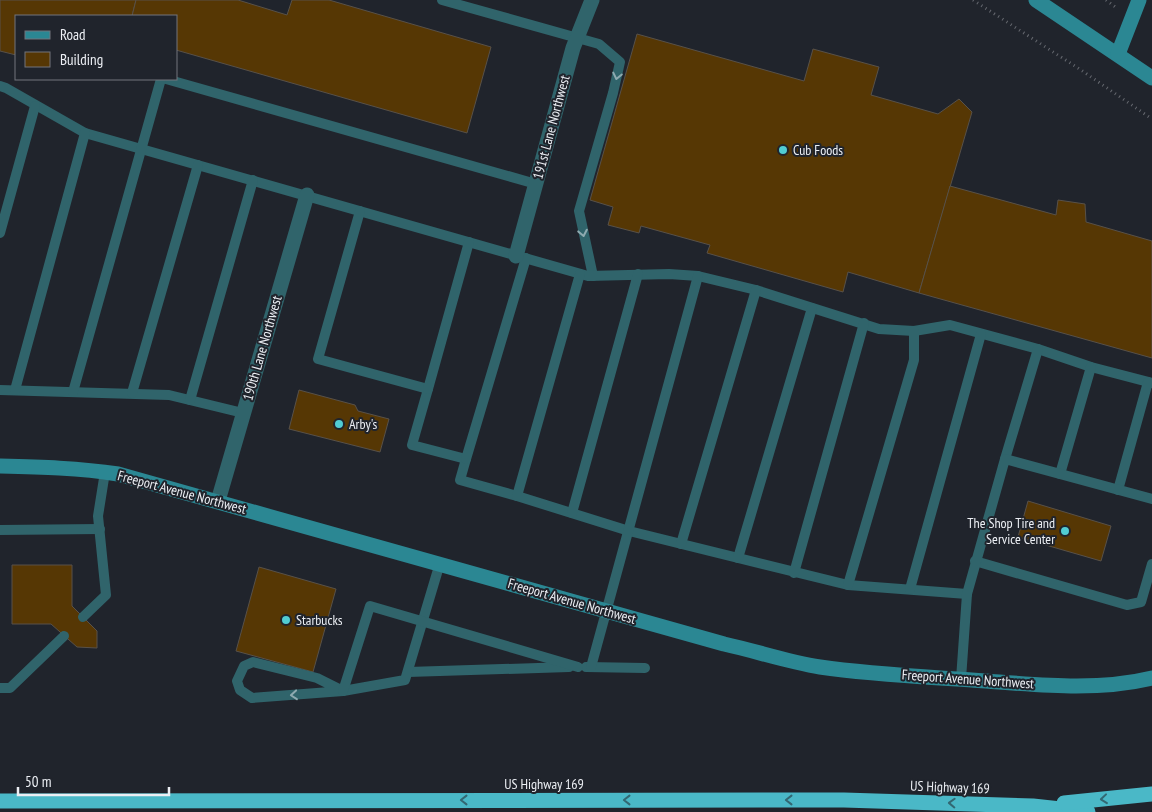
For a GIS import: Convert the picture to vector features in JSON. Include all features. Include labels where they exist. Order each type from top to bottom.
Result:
[{"type":"highway","points":[[1033,806],[1152,794]]},
{"type":"highway","name":"US Highway 169","points":[[0,802],[844,800],[1033,806],[1088,812]]},
{"type":"street","name":"191st Lane Northwest","points":[[521,257],[536,184],[577,37],[592,0]]},
{"type":"street","points":[[1036,0],[1152,78]]},
{"type":"street","points":[[1118,54],[1139,0]]},
{"type":"street","name":"190th Lane Northwest","points":[[218,502],[307,195]]},
{"type":"street","name":"Freeport Avenue Northwest","points":[[0,466],[50,467],[105,472],[440,563],[724,644],[818,666],[860,672],[1045,684],[1099,685],[1152,678]]},
{"type":"lane","points":[[442,0],[599,44],[620,62],[579,211],[593,276]]},
{"type":"lane","points":[[73,392],[161,80]]},
{"type":"lane","points":[[170,80],[536,184]]},
{"type":"lane","points":[[0,86],[85,133],[580,274],[593,276],[638,274],[698,276],[756,290],[879,329],[914,331],[950,325],[1038,349],[1091,367],[1150,382],[1118,490]]},
{"type":"lane","points":[[0,233],[36,106]]},
{"type":"lane","points":[[15,390],[85,133]]},
{"type":"lane","points":[[132,394],[198,165]]},
{"type":"lane","points":[[190,400],[253,180]]},
{"type":"lane","points":[[360,210],[318,359],[428,389]]},
{"type":"lane","points":[[466,459],[412,445],[469,242]]},
{"type":"lane","points":[[521,257],[460,480],[629,531],[848,585],[967,594]]},
{"type":"lane","points":[[517,496],[580,274]]},
{"type":"lane","points":[[572,513],[638,274]]},
{"type":"lane","points":[[591,667],[698,276]]},
{"type":"lane","points":[[681,544],[756,290]]},
{"type":"lane","points":[[738,558],[812,308]]},
{"type":"lane","points":[[794,572],[864,324]]},
{"type":"lane","points":[[848,585],[914,360],[914,331]]},
{"type":"lane","points":[[910,589],[981,334]]},
{"type":"lane","points":[[961,679],[967,594],[1038,349]]},
{"type":"lane","points":[[1060,474],[1091,367]]},
{"type":"lane","points":[[0,390],[169,395],[243,413]]},
{"type":"lane","points":[[1005,459],[1152,499]]},
{"type":"lane","points":[[83,617],[106,595],[98,516],[105,472]]},
{"type":"lane","points":[[0,530],[100,529]]},
{"type":"lane","points":[[976,561],[1127,605],[1141,602],[1152,564]]},
{"type":"lane","points":[[343,691],[317,678],[253,662],[244,666],[238,681],[240,690],[252,698],[343,691],[405,680],[440,563]]},
{"type":"lane","points":[[343,691],[370,606],[578,667]]},
{"type":"lane","points":[[0,688],[10,688],[64,636]]},
{"type":"lane","points":[[408,672],[578,667],[645,668]]},
{"type":"path","points":[[973,0],[1152,119]]},
{"type":"building","points":[[0,0],[136,0],[132,15],[15,15],[15,55],[0,51]]},
{"type":"building","points":[[136,0],[238,0],[287,15],[292,0],[329,0],[491,47],[467,133],[178,51],[178,15],[132,15]]},
{"type":"building","name":"Cub Foods","points":[[637,34],[804,81],[813,49],[879,67],[871,95],[938,114],[959,99],[972,112],[919,293],[848,272],[843,292],[707,253],[710,245],[641,226],[639,233],[608,225],[613,207],[590,200]]},
{"type":"building","points":[[950,186],[1056,215],[1058,200],[1085,204],[1086,222],[1152,241],[1152,358],[919,293]]},
{"type":"building","name":"Arby's","points":[[299,390],[355,405],[358,411],[389,419],[380,452],[289,429]]},
{"type":"building","name":"The Shop Tire and Service Center","points":[[1028,501],[1111,526],[1101,561],[1018,537]]},
{"type":"building","points":[[12,565],[72,565],[72,606],[97,631],[97,648],[77,647],[51,624],[12,624]]},
{"type":"building","name":"Starbucks","points":[[259,567],[336,589],[313,672],[236,651]]},
{"type":"place","name":"Cub Foods","points":[[783,150]]},
{"type":"place","name":"Arby's","points":[[339,424]]},
{"type":"place","name":"The Shop Tire and Service Center","points":[[1065,531]]},
{"type":"place","name":"Starbucks","points":[[286,620]]}]
